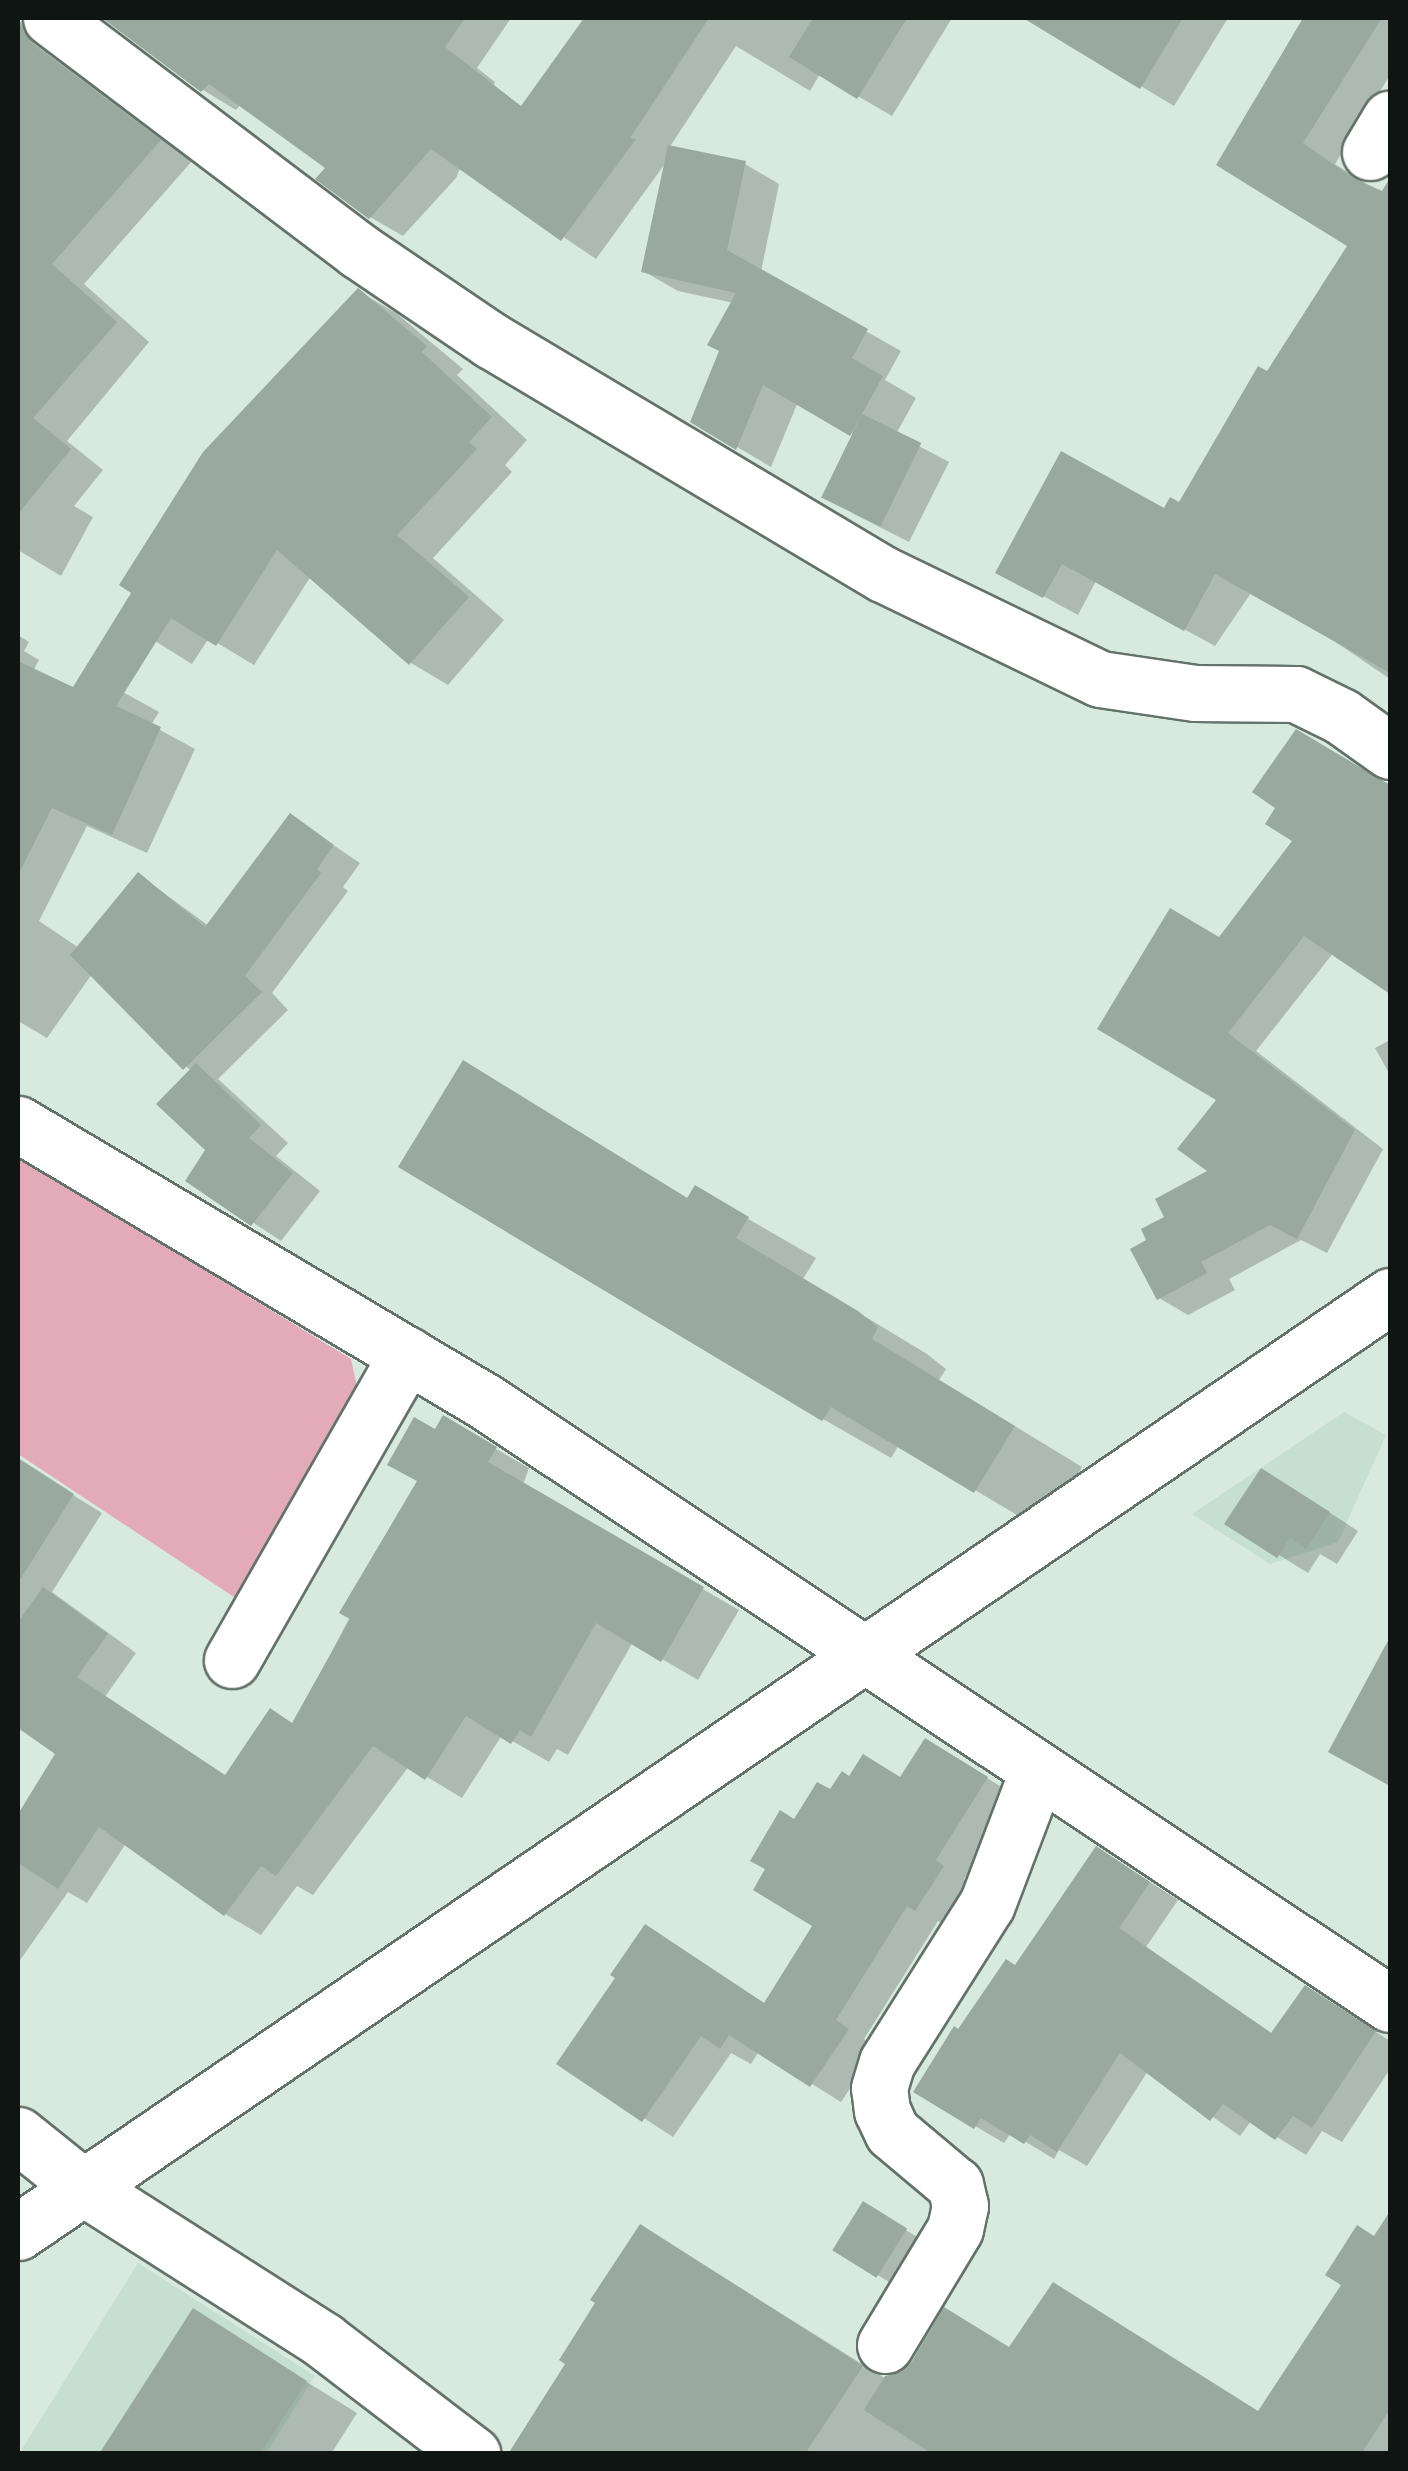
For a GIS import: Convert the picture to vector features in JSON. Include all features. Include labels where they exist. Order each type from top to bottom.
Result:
[{"type":"street","points":[[51,18],[359,251],[492,341],[883,574],[1100,680],[1196,693],[1296,694],[1342,716],[1390,751]]},
{"type":"street","points":[[18,1124],[486,1402],[1390,2004]]},
{"type":"street","points":[[18,2232],[1390,1296]]},
{"type":"street","points":[[232,1660],[407,1355]]},
{"type":"street","points":[[886,2344],[955,2229],[960,2206],[954,2185],[892,2132],[882,2111],[879,2088],[887,2062],[987,1904],[1038,1770]]},
{"type":"street","points":[[18,2135],[84,2187],[323,2340],[472,2454]]},
{"type":"shaded area","points":[[18,1156],[351,1359],[357,1387],[237,1599],[18,1454]]},
{"type":"shaded area","points":[[1344,1412],[1386,1435],[1338,1542],[1270,1564],[1192,1514]]},
{"type":"shaded area","points":[[138,2263],[315,2376],[266,2453],[19,2454]]},
{"type":"building","points":[[102,18],[465,18],[445,47],[521,106],[584,18],[709,18],[630,138],[636,139],[561,241],[431,149],[369,219],[315,179],[325,168],[209,84],[201,92]]},
{"type":"building","points":[[813,18],[907,18],[857,99],[789,57]]},
{"type":"building","points":[[1023,18],[1183,18],[1140,89]]},
{"type":"building","points":[[1303,18],[1382,18],[1303,143],[1353,178],[1382,191],[1390,178],[1390,673],[1215,574],[1184,631],[1062,564],[1043,598],[995,573],[1061,451],[1164,508],[1170,497],[1179,502],[1258,366],[1267,371],[1347,246],[1216,165]]},
{"type":"building","points":[[18,20],[32,43],[161,140],[52,264],[117,322],[33,418],[71,449],[18,514]]},
{"type":"building","points":[[668,145],[746,161],[727,250],[868,329],[852,358],[883,376],[850,436],[763,385],[736,450],[690,422],[719,351],[707,345],[736,293],[641,272]]},
{"type":"building","points":[[358,288],[427,346],[422,352],[492,417],[469,442],[477,449],[397,535],[469,597],[409,665],[277,550],[216,646],[171,618],[116,706],[161,727],[112,835],[52,808],[18,875],[18,661],[73,687],[131,593],[119,585],[203,452]]},
{"type":"building","points":[[862,414],[921,443],[881,527],[821,498]]},
{"type":"building","points":[[1296,729],[1390,785],[1390,994],[1304,936],[1228,1033],[1355,1130],[1297,1239],[1270,1225],[1201,1262],[1207,1273],[1157,1300],[1130,1249],[1146,1240],[1141,1229],[1164,1217],[1155,1199],[1207,1171],[1177,1149],[1216,1100],[1097,1029],[1170,908],[1219,937],[1292,841],[1265,824],[1275,808],[1252,792]]},
{"type":"building","points":[[290,813],[334,845],[317,869],[321,873],[245,976],[262,992],[183,1070],[70,955],[138,872],[205,927]]},
{"type":"building","points":[[463,1060],[687,1198],[695,1185],[749,1217],[736,1238],[858,1311],[878,1327],[872,1339],[1015,1426],[974,1493],[831,1407],[822,1421],[398,1167]]},
{"type":"building","points":[[196,1063],[261,1125],[249,1138],[293,1173],[251,1226],[185,1181],[205,1150],[156,1104]]},
{"type":"building","points":[[443,1415],[497,1447],[488,1462],[704,1587],[661,1662],[596,1623],[531,1737],[520,1730],[511,1744],[466,1716],[425,1780],[373,1746],[276,1876],[261,1866],[224,1916],[99,1827],[58,1889],[18,1863],[18,1814],[55,1754],[18,1728],[18,1622],[43,1587],[108,1634],[77,1677],[225,1775],[270,1708],[292,1723],[350,1619],[339,1613],[417,1481],[387,1465],[414,1417],[435,1429]]},
{"type":"building","points":[[18,1458],[74,1494],[18,1583]]},
{"type":"building","points":[[1261,1468],[1330,1512],[1306,1549],[1290,1538],[1277,1558],[1224,1524]]},
{"type":"building","points":[[1390,1637],[1390,1786],[1328,1752]]},
{"type":"building","points":[[925,1738],[988,1777],[936,1860],[944,1866],[915,1911],[907,1906],[836,2020],[849,2029],[810,2087],[729,2035],[720,2049],[701,2036],[642,2122],[556,2064],[615,1978],[610,1975],[645,1924],[764,2003],[812,1926],[753,1890],[765,1869],[750,1861],[780,1810],[794,1819],[817,1782],[830,1789],[842,1771],[849,1776],[863,1754],[900,1777]]},
{"type":"building","points":[[1096,1846],[1150,1882],[1119,1928],[1271,2033],[1305,1985],[1376,2031],[1312,2128],[1293,2116],[1275,2140],[1223,2104],[1210,2121],[1120,2053],[1057,2152],[1030,2135],[1024,2144],[981,2118],[974,2129],[913,2092],[954,2026],[958,2029],[1006,1959],[1015,1965]]},
{"type":"building","points":[[863,2201],[907,2229],[876,2278],[832,2250]]},
{"type":"building","points":[[1390,2211],[1390,2409],[1361,2454],[932,2454],[864,2410],[885,2376],[901,2372],[912,2361],[944,2307],[1009,2347],[1053,2282],[1258,2411],[1341,2285],[1325,2275],[1357,2225],[1374,2236]]},
{"type":"building","points":[[640,2224],[863,2366],[805,2454],[508,2454],[565,2364],[559,2360],[595,2303],[590,2300]]},
{"type":"building","points":[[193,2308],[307,2381],[260,2454],[99,2454]]}]
